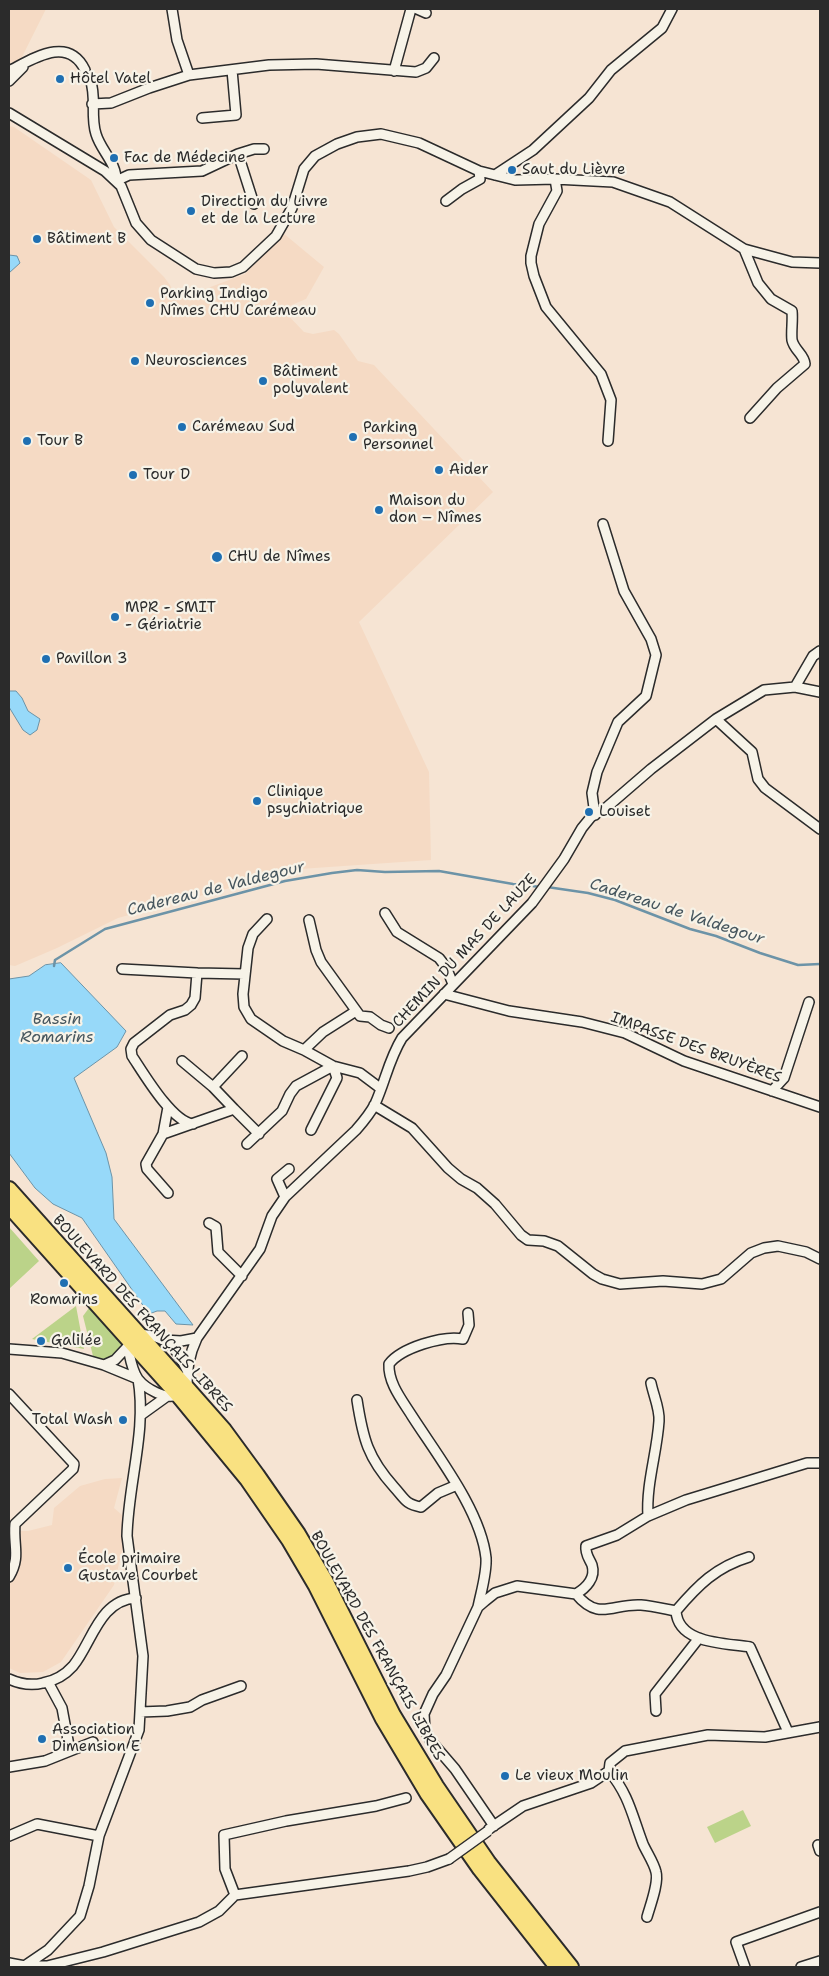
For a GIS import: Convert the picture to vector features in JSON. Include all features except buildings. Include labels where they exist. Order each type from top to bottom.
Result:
[{"type":"main road","name":"BOULEVARD DES FRANÇAIS LIBRES","points":[[9,1189],[132,1341]]},
{"type":"main road","name":"BOULEVARD DES FRANÇAIS LIBRES","points":[[9,1206],[132,1341],[219,1442],[247,1479],[284,1532],[316,1586],[383,1719],[422,1785],[480,1869],[557,1967]]},
{"type":"main road","name":"BOULEVARD DES FRANÇAIS LIBRES","points":[[177,1393],[224,1430],[258,1475],[298,1534],[339,1605],[393,1714],[458,1821],[571,1967]]},
{"type":"street","points":[[172,9],[177,40],[189,75]]},
{"type":"street","points":[[394,71],[412,9]]},
{"type":"street","points":[[418,9],[426,13]]},
{"type":"street","points":[[495,175],[533,150],[588,98],[611,70],[662,28],[670,10]]},
{"type":"street","points":[[9,71],[45,53],[62,51],[77,58],[85,70]]},
{"type":"street","points":[[92,104],[110,103],[189,75],[269,64],[312,64],[416,72],[426,68],[434,58]]},
{"type":"street","points":[[9,81],[29,61]]},
{"type":"street","points":[[202,118],[236,115],[232,70]]},
{"type":"street","points":[[90,79],[94,89],[92,104],[96,135],[116,172],[116,181]]},
{"type":"street","points":[[9,112],[105,171],[125,193],[136,223],[151,240],[196,269],[214,273],[231,272],[243,267],[276,236],[292,208],[304,169],[315,156],[337,144],[357,137],[381,134],[418,143],[479,171],[515,180],[556,179],[613,182],[670,202],[744,249],[792,262],[820,263]]},
{"type":"street","points":[[116,181],[129,175],[202,171],[238,154],[254,149],[264,149]]},
{"type":"street","points":[[238,154],[254,204]]},
{"type":"street","points":[[446,201],[480,179],[479,171]]},
{"type":"street","points":[[556,179],[557,192],[539,224],[531,263],[546,307],[585,352],[607,386],[611,400],[608,441]]},
{"type":"street","points":[[744,249],[758,283],[771,299],[792,311],[792,339],[795,347],[805,358],[806,364],[777,388],[750,418]]},
{"type":"street","points":[[594,812],[592,793],[601,764],[618,722],[646,696],[656,655],[651,639],[624,591],[603,524]]},
{"type":"street","points":[[795,687],[813,656],[820,651]]},
{"type":"street","name":"CHEMIN DU MAS DE LAUZE","points":[[177,1393],[187,1370],[190,1351],[197,1338],[260,1249],[272,1216],[285,1197],[356,1130],[374,1105],[394,1051],[402,1038],[543,888],[594,812],[607,807],[651,769],[716,719],[764,690],[795,687],[820,692]]},
{"type":"street","points":[[716,719],[752,752],[758,779],[765,788],[820,829]]},
{"type":"street","points":[[385,913],[397,932],[439,958],[446,967],[453,984]]},
{"type":"street","points":[[267,919],[253,934],[248,948],[243,994],[244,1007],[251,1018],[283,1041],[304,1050],[332,1066],[360,1073],[380,1088]]},
{"type":"street","points":[[309,920],[316,950],[321,962],[356,1011],[360,1016],[370,1017],[389,1028]]},
{"type":"street","points":[[122,970],[245,974]]},
{"type":"street","points":[[193,1124],[181,1121],[168,1107],[132,1056],[131,1049],[134,1043],[170,1015],[185,1010],[191,1005],[195,998],[196,973]]},
{"type":"street","name":"IMPASSE DES BRUYÈRES","points":[[444,994],[509,1011],[582,1022],[625,1033],[684,1061],[820,1107]]},
{"type":"street","points":[[772,1091],[784,1078],[809,1002]]},
{"type":"street","points":[[304,1050],[323,1032],[356,1011]]},
{"type":"street","points":[[213,1087],[242,1056]]},
{"type":"street","points":[[182,1061],[213,1087],[259,1134]]},
{"type":"street","points":[[311,1130],[337,1078],[332,1066]]},
{"type":"street","points":[[247,1144],[282,1111],[296,1086],[332,1066]]},
{"type":"street","points":[[374,1105],[412,1128],[448,1168],[477,1188],[495,1204],[521,1235],[528,1240],[544,1241],[558,1246],[602,1279],[620,1284],[663,1281],[702,1284],[721,1279],[751,1253],[764,1248],[778,1246],[806,1252],[820,1259]]},
{"type":"street","points":[[168,1107],[163,1134],[146,1164],[146,1169],[168,1193]]},
{"type":"street","points":[[163,1134],[234,1109]]},
{"type":"street","points":[[285,1197],[277,1179],[289,1169]]},
{"type":"street","points":[[210,1223],[216,1227],[218,1252],[242,1276]]},
{"type":"street","points":[[468,1313],[469,1325],[463,1338],[445,1338],[399,1354],[389,1364],[388,1374],[457,1485],[478,1530],[486,1560],[478,1607],[446,1675],[433,1694],[424,1714],[424,1730],[455,1770],[491,1828]]},
{"type":"street","points":[[104,1365],[115,1360],[132,1341],[154,1336],[164,1340],[181,1341],[197,1338]]},
{"type":"street","points":[[164,1340],[177,1351],[187,1370]]},
{"type":"street","points":[[24,1966],[44,1953],[80,1916],[89,1886],[99,1836],[138,1730],[143,1656],[127,1536],[127,1517],[140,1415],[138,1378],[131,1361],[132,1341]]},
{"type":"street","points":[[9,1349],[62,1353],[104,1365],[138,1378],[148,1387],[177,1393]]},
{"type":"street","points":[[648,1516],[647,1502],[659,1418],[651,1383]]},
{"type":"street","points":[[140,1415],[177,1393]]},
{"type":"street","points":[[9,1394],[74,1464],[74,1469],[15,1524],[14,1534],[17,1559],[9,1577]]},
{"type":"street","points":[[357,1400],[366,1443],[378,1470],[410,1505],[421,1507],[438,1493],[457,1485]]},
{"type":"street","points":[[576,1594],[587,1586],[591,1578],[593,1567],[585,1551],[586,1546],[617,1534],[648,1516],[686,1500],[807,1464],[820,1463]]},
{"type":"street","points":[[749,1557],[732,1562],[697,1586],[676,1611],[677,1619],[684,1631],[699,1638],[750,1647],[788,1732]]},
{"type":"street","points":[[478,1607],[496,1593],[517,1586],[576,1594],[585,1605],[594,1609],[616,1609],[640,1605],[676,1611]]},
{"type":"street","points":[[9,1679],[28,1685],[48,1682],[62,1676],[73,1666],[96,1626],[108,1611],[122,1601],[136,1598]]},
{"type":"street","points":[[656,1711],[655,1694],[699,1638]]},
{"type":"street","points":[[48,1682],[62,1708],[70,1751]]},
{"type":"street","points":[[140,1712],[167,1711],[190,1707],[202,1700],[241,1686]]},
{"type":"street","points":[[647,1917],[655,1889],[657,1872],[635,1823],[628,1799],[621,1785],[609,1771],[610,1763],[625,1751],[708,1735],[765,1737],[820,1727]]},
{"type":"street","points":[[9,1767],[45,1760],[93,1742]]},
{"type":"street","points":[[9,1963],[24,1966],[47,1966],[103,1952],[199,1922],[219,1911],[235,1895],[427,1867],[449,1859],[523,1806],[591,1783],[609,1771]]},
{"type":"street","points":[[235,1895],[225,1869],[224,1835],[286,1821],[376,1806],[406,1798]]},
{"type":"street","points":[[9,1836],[36,1824],[99,1836]]},
{"type":"street","points":[[745,1967],[736,1942],[820,1912]]},
{"type":"street","points":[[44,1953],[52,1959],[65,1961]]},
{"type":"street","points":[[801,1967],[820,1961]]},
{"type":"shaded area","points":[[9,9],[46,9],[20,61],[9,63]]},
{"type":"shaded area","name":"CHU de Nîmes","points":[[9,126],[14,127],[91,180],[114,227],[164,277],[170,285],[176,300],[245,274],[283,233],[324,267],[306,299],[282,309],[304,332],[313,334],[334,330],[339,334],[358,361],[374,365],[493,492],[359,622],[429,772],[431,860],[300,869],[118,918],[57,948],[15,966],[9,965]]},
{"type":"shaded area","name":"École primaire Gustave Courbet","points":[[122,1478],[114,1508],[122,1515],[123,1547],[114,1585],[61,1662],[43,1672],[20,1673],[9,1668],[9,1583],[15,1577],[21,1559],[17,1531],[28,1531],[52,1525],[54,1508],[80,1486],[105,1479]]},
{"type":"green space","points":[[9,1227],[39,1261],[9,1289]]},
{"type":"green space","points":[[76,1306],[84,1349],[32,1339]]},
{"type":"green space","points":[[89,1308],[121,1344],[118,1353],[105,1359],[93,1356],[83,1316]]},
{"type":"green space","points":[[743,1810],[751,1826],[715,1843],[707,1827]]},
{"type":"water","points":[[9,255],[17,256],[20,263],[9,273]]},
{"type":"water","points":[[9,691],[16,691],[22,698],[28,711],[40,719],[37,730],[30,735],[23,730],[9,707]]},
{"type":"water","name":"Bassin Romarins","points":[[61,963],[126,1031],[117,1047],[74,1078],[106,1153],[112,1177],[114,1219],[193,1325],[176,1324],[165,1311],[149,1314],[82,1218],[53,1204],[35,1188],[9,1153],[9,979],[29,976],[45,965]]},
{"type":"waterway","name":"Cadereau de Valdegour","points":[[54,966],[55,960],[105,929],[285,881],[332,873],[357,870],[385,872],[439,871],[541,887]]},
{"type":"waterway","name":"Cadereau de Valdegour","points":[[547,887],[588,893],[615,900],[690,929],[716,936],[798,965],[820,964]]},
{"type":"place","name":"Hôtel Vatel","points":[[60,79]]},
{"type":"place","name":"Fac de Médecine","points":[[114,158]]},
{"type":"place","name":"Saut du Lièvre","points":[[512,170]]},
{"type":"place","name":"Direction du Livre et de la Lecture","points":[[191,211]]},
{"type":"place","name":"Bâtiment B","points":[[37,239]]},
{"type":"place","name":"Parking Indigo Nîmes CHU Carémeau","points":[[150,303]]},
{"type":"place","name":"Neurosciences","points":[[135,361]]},
{"type":"place","name":"Bâtiment polyvalent","points":[[263,381]]},
{"type":"place","name":"Carémeau Sud","points":[[182,427]]},
{"type":"place","name":"Parking Personnel","points":[[353,437]]},
{"type":"place","name":"Tour B","points":[[27,441]]},
{"type":"place","name":"Aider","points":[[439,470]]},
{"type":"place","name":"Tour D","points":[[133,475]]},
{"type":"place","name":"Maison du don – Nîmes","points":[[379,510]]},
{"type":"place","name":"CHU de Nîmes","points":[[217,557]]},
{"type":"place","name":"MPR - SMIT - Gériatrie","points":[[115,617]]},
{"type":"place","name":"Pavillon 3","points":[[46,659]]},
{"type":"place","name":"Clinique psychiatrique","points":[[257,801]]},
{"type":"place","name":"Louiset","points":[[589,812]]},
{"type":"place","name":"Romarins","points":[[64,1283]]},
{"type":"place","name":"Galilée","points":[[41,1341]]},
{"type":"place","name":"Total Wash","points":[[123,1420]]},
{"type":"place","name":"École primaire Gustave Courbet","points":[[68,1568]]},
{"type":"place","name":"Association Dimension E","points":[[42,1739]]},
{"type":"place","name":"Le vieux Moulin","points":[[505,1776]]}]
